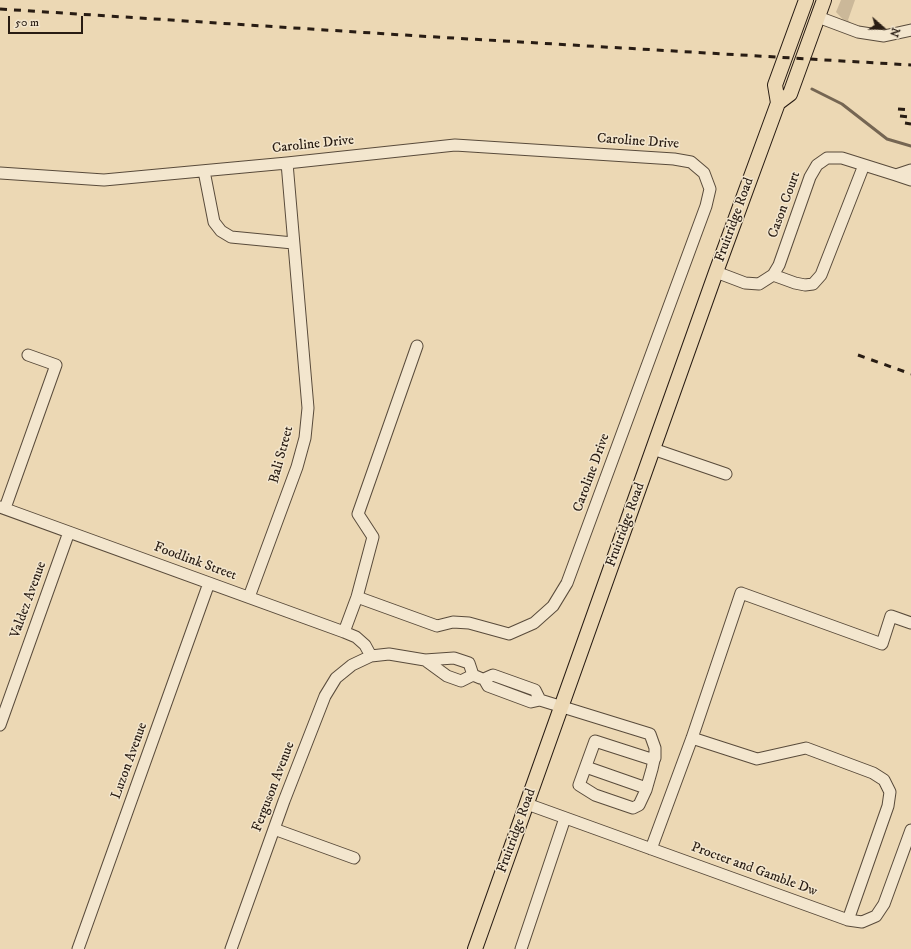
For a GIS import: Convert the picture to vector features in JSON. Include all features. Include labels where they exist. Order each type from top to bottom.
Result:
[{"type":"main road","name":"Fruitridge Road","points":[[475,949],[778,102],[775,85],[806,0]]},
{"type":"main road","name":"Fruitridge Road","points":[[778,102],[790,94],[824,0]]},
{"type":"street","points":[[818,17],[858,32],[884,36],[911,30]]},
{"type":"street","name":"Caroline Drive","points":[[0,173],[104,180],[287,163],[455,144],[674,158],[691,162],[704,173],[710,189],[706,206],[570,576],[553,606],[534,623],[509,634],[469,623],[453,622],[437,626],[357,597]]},
{"type":"street","name":"Cason Court","points":[[773,275],[779,266],[810,177],[817,165],[827,158],[842,158],[911,180]]},
{"type":"street","name":"Bali Street","points":[[249,597],[297,467],[305,438],[308,408],[287,163]]},
{"type":"street","points":[[716,272],[745,283],[759,284],[773,275],[795,283],[805,285],[813,284],[821,275],[864,165]]},
{"type":"street","points":[[896,175],[911,170]]},
{"type":"street","points":[[204,171],[214,222],[221,231],[231,236],[293,243]]},
{"type":"street","points":[[344,632],[357,597],[373,537],[358,514],[417,346]]},
{"type":"street","points":[[2,508],[56,365],[28,355]]},
{"type":"street","points":[[653,449],[726,474]]},
{"type":"street","name":"Foodlink Street","points":[[2,508],[344,632],[356,637],[365,645],[372,656]]},
{"type":"street","name":"Valdez Avenue","points":[[0,724],[69,532]]},
{"type":"street","name":"Luzon Avenue","points":[[78,949],[209,583]]},
{"type":"street","points":[[651,849],[692,738],[741,593],[882,644],[891,616],[911,623]]},
{"type":"street","name":"Ferguson Avenue","points":[[231,949],[274,829],[325,696],[336,678],[352,665],[372,656],[389,654],[425,660]]},
{"type":"street","points":[[425,660],[454,658],[469,663],[473,675],[484,680],[488,686],[532,702],[540,700],[650,734],[655,748],[654,760],[641,801],[636,807],[630,807],[602,798],[579,785],[595,741],[654,760]]},
{"type":"street","points":[[425,660],[447,676],[461,681],[473,675]]},
{"type":"street","points":[[692,738],[757,759],[806,748],[873,773],[884,780],[890,792],[888,806],[848,920]]},
{"type":"street","points":[[586,767],[646,788]]},
{"type":"street","name":"Procter and Gamble Dw","points":[[527,804],[848,920],[862,922],[876,916],[884,904],[911,830]]},
{"type":"street","points":[[521,949],[565,818]]},
{"type":"street","points":[[274,829],[354,858]]},
{"type":"shaded area","points":[[841,0],[855,0],[848,20],[853,25],[851,28],[836,12]]},
{"type":"waterway","points":[[812,89],[842,104],[887,139],[911,146]]},
{"type":"railway","points":[[0,9],[419,36],[911,65]]},
{"type":"railway","points":[[898,109],[911,110]]},
{"type":"railway","points":[[900,116],[911,117]]},
{"type":"railway","points":[[905,123],[911,124]]},
{"type":"railway","points":[[858,355],[911,374]]}]
